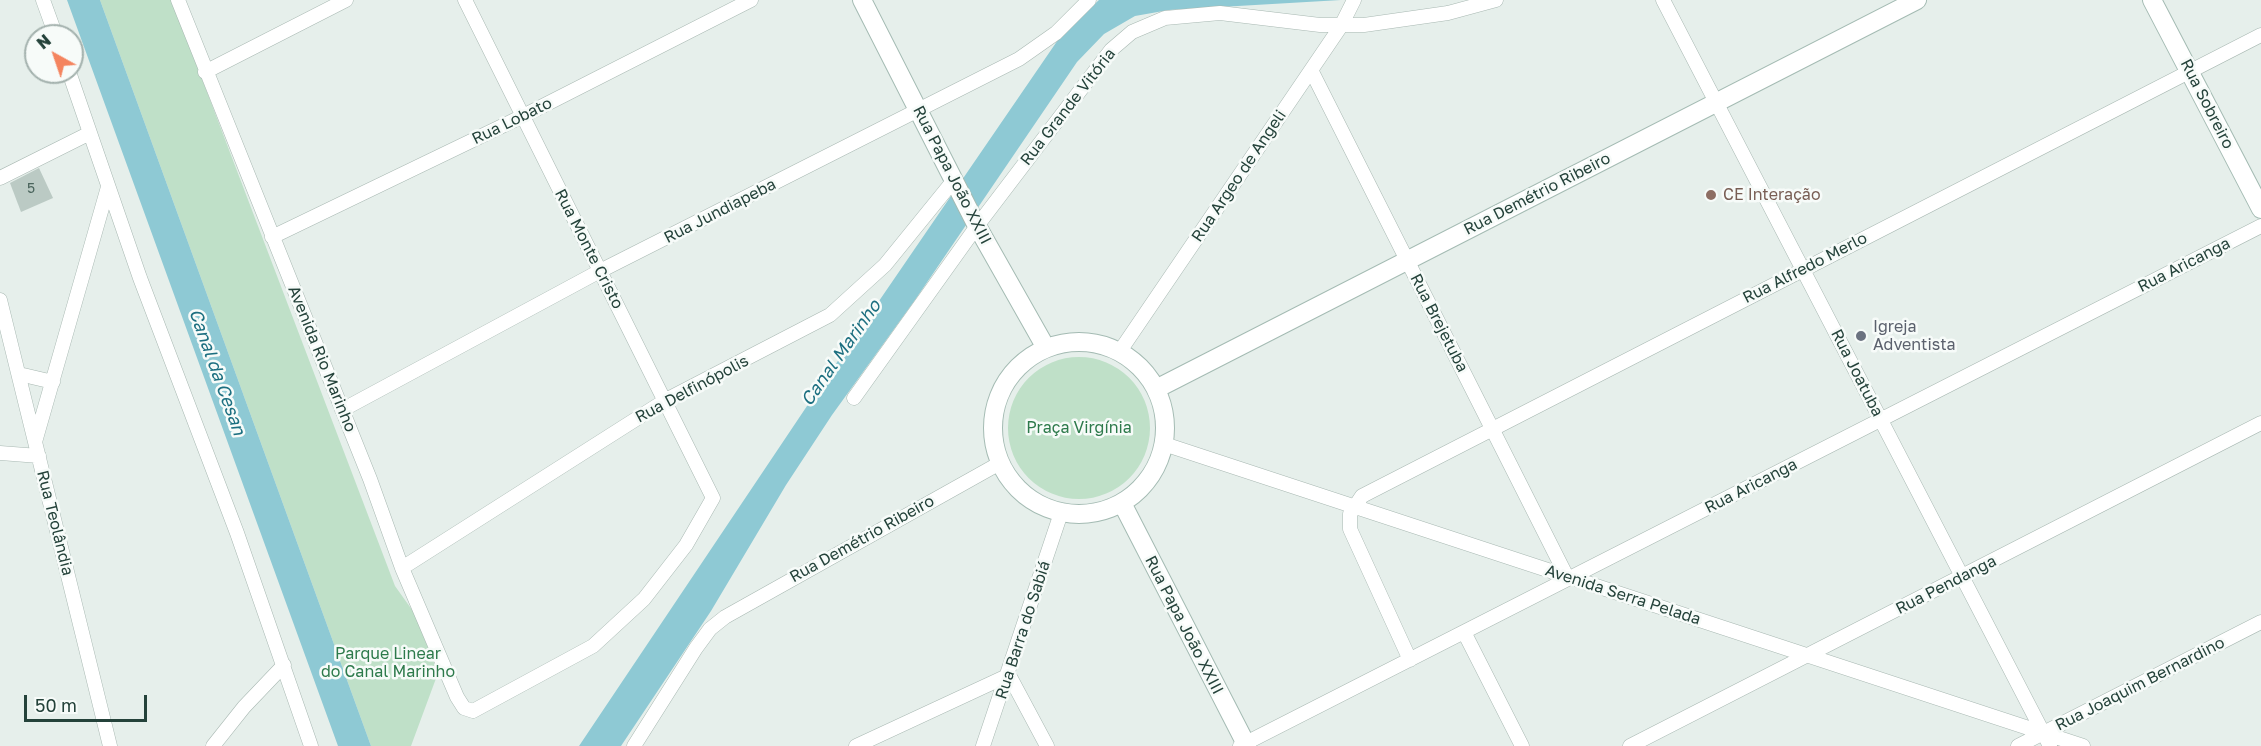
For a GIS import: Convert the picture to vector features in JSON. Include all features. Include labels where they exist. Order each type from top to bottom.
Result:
[{"type":"street","points":[[44,0],[52,24]]},
{"type":"street","name":"Avenida Rio Marinho","points":[[178,0],[342,410],[402,568],[461,704],[473,711]]},
{"type":"street","points":[[206,72],[346,0]]},
{"type":"street","name":"Rua Monte Cristo","points":[[465,0],[713,498],[686,545],[644,599],[593,646],[473,711]]},
{"type":"street","name":"Rua Lobato","points":[[272,237],[523,116],[751,0]]},
{"type":"street","name":"Rua Papa João XXIII","points":[[862,0],[975,223],[1046,348]]},
{"type":"street","name":"Rua Jundiapeba","points":[[342,410],[600,271],[920,111],[1038,47],[1089,0]]},
{"type":"street","name":"Rua Grande Vitória","points":[[854,398],[975,223],[1111,50],[1143,26],[1176,16],[1220,13],[1341,26],[1448,13],[1496,0]]},
{"type":"street","name":"Rua Joatuba","points":[[1663,0],[2050,746]]},
{"type":"street","name":"Rua Demétrio Ribeiro","points":[[1156,388],[1917,0]]},
{"type":"street","name":"Rua Sobreiro","points":[[2152,0],[2261,209]]},
{"type":"street","name":"Rua Argeo de Angeli","points":[[1120,351],[1341,26],[1353,4]]},
{"type":"street","name":"Rua Alfredo Merlo","points":[[1353,506],[1368,492],[2261,34]]},
{"type":"street","name":"Rua Brejetuba","points":[[1311,70],[1569,578]]},
{"type":"street","points":[[73,84],[108,188],[284,664],[311,746]]},
{"type":"street","points":[[0,178],[90,133]]},
{"type":"street","name":"Rua Delfinópolis","points":[[402,568],[666,400],[830,315],[885,265],[955,183]]},
{"type":"street","points":[[35,442],[108,188]]},
{"type":"street","name":"Rua Aricanga","points":[[1244,745],[2261,226]]},
{"type":"street","name":"Rua Teolândia","points":[[0,300],[110,746]]},
{"type":"street","points":[[1083,341],[1102,344],[1120,351],[1141,367],[1156,388],[1164,412],[1164,444],[1149,478],[1122,503],[1092,514],[1061,513],[1042,506],[1025,495],[1011,481],[1000,463],[994,443],[993,422],[1001,392],[1019,366],[1046,348],[1064,342],[1083,341]]},
{"type":"street","points":[[19,374],[53,382]]},
{"type":"street","name":"Rua Pendanga","points":[[1630,746],[2261,423]]},
{"type":"street","name":"Avenida Serra Pelada","points":[[1164,444],[2083,746]]},
{"type":"street","points":[[0,453],[39,456]]},
{"type":"street","name":"Rua Demétrio Ribeiro","points":[[634,746],[696,648],[710,629],[725,617],[1000,463]]},
{"type":"street","name":"Rua Papa João XXIII","points":[[1122,503],[1244,745]]},
{"type":"street","points":[[1353,506],[1350,529],[1410,660]]},
{"type":"street","name":"Rua Barra do Sabiá","points":[[983,746],[1009,675],[1061,513]]},
{"type":"street","name":"Rua Joaquim Bernardino","points":[[2018,746],[2261,622]]},
{"type":"street","points":[[1464,632],[1522,746]]},
{"type":"street","points":[[213,746],[244,707],[284,664]]},
{"type":"street","points":[[856,746],[1009,675],[1047,746]]},
{"type":"green space","name":"Parque Linear do Canal Marinho","points":[[100,0],[172,0],[395,586],[415,614],[438,673],[411,746],[371,746]]},
{"type":"green space","name":"Praça Virgínia","points":[[1079,357],[1106,362],[1129,378],[1145,401],[1150,428],[1145,455],[1129,478],[1106,494],[1079,499],[1052,494],[1029,478],[1013,455],[1008,428],[1013,401],[1029,378],[1052,362]]},
{"type":"water","name":"Canal da Cesan","points":[[67,0],[100,0],[371,746],[338,746],[84,47],[84,24],[76,24]]},
{"type":"water","points":[[1099,0],[1341,0],[1169,10],[1135,16],[1104,34],[1077,62],[915,300],[832,415],[786,485],[711,611],[621,746],[579,746],[807,406],[1062,34]]},
{"type":"building","points":[[39,168],[53,198],[21,212],[10,183]]},
{"type":"place","name":"CE Interação","points":[[1711,195]]},
{"type":"place","name":"Igreja Adventista","points":[[1861,336]]},
{"type":"water label","name":"Canal Marinho","points":[[841,353]]}]
